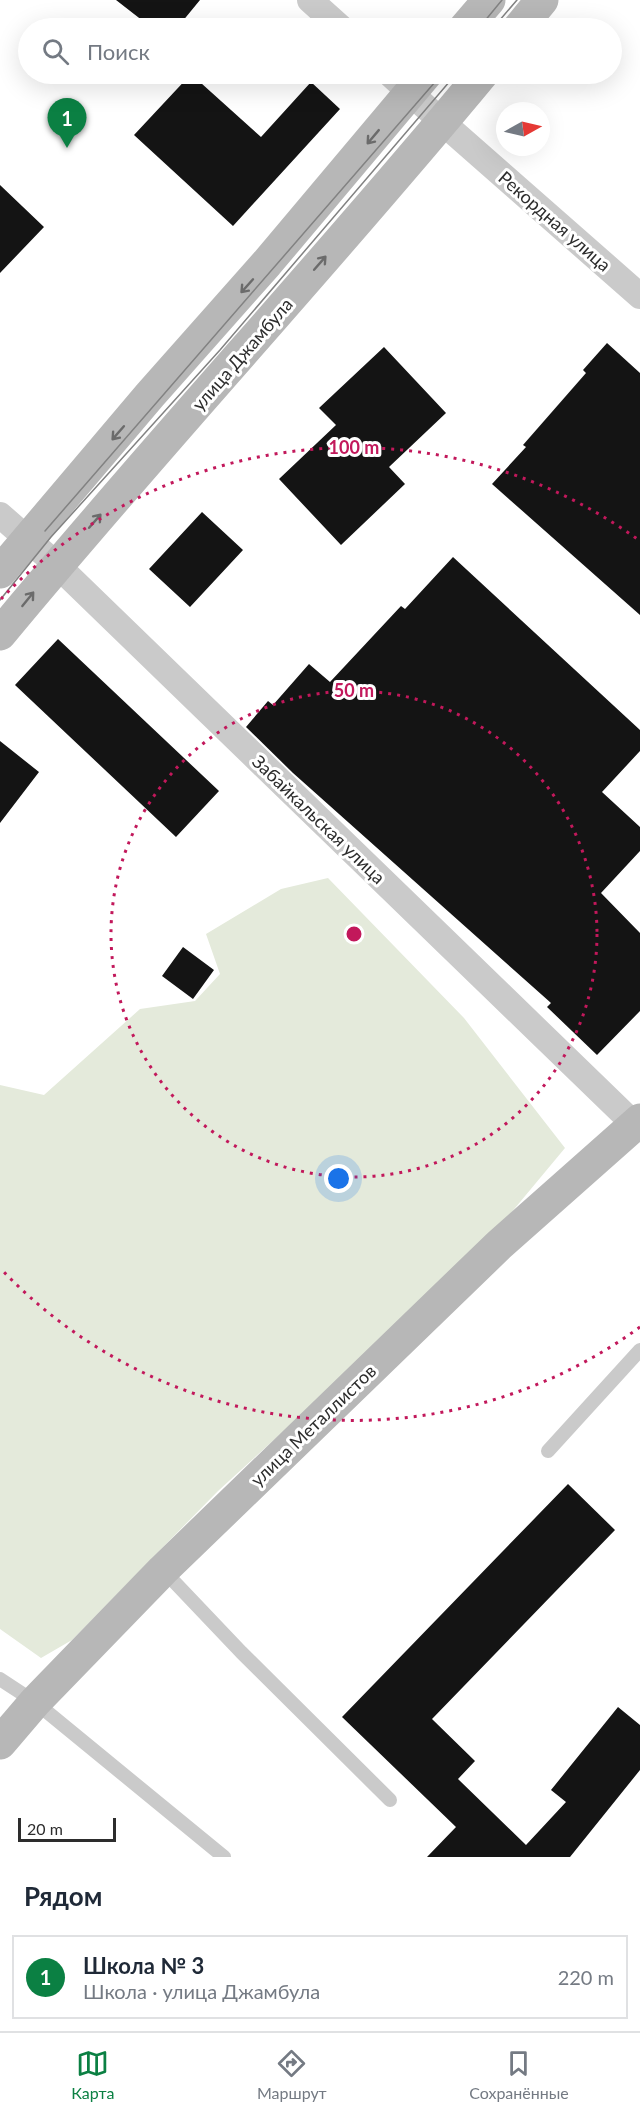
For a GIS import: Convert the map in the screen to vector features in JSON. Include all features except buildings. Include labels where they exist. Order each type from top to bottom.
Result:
[{"type":"street","points":[[310,0],[330,18]]},
{"type":"street","points":[[474,18],[489,0]]},
{"type":"street","points":[[527,18],[542,0]]},
{"type":"street","points":[[0,572],[267,263],[406,84]]},
{"type":"street","name":"Рекордная улица","points":[[412,84],[442,122],[640,296]]},
{"type":"street","name":"улица Джамбула","points":[[0,634],[57,565],[252,343],[474,84]]},
{"type":"street","name":"Забайкальская улица","points":[[0,515],[57,565],[638,1125]]},
{"type":"street","name":"улица Металлистов","points":[[0,1743],[35,1702],[164,1570],[499,1245],[638,1125]]},
{"type":"lane","points":[[548,1451],[640,1350]]},
{"type":"lane","points":[[164,1570],[241,1652],[390,1800]]},
{"type":"lane","points":[[0,1679],[35,1702],[224,1857]]},
{"type":"green space","points":[[328,878],[464,1018],[565,1148],[476,1255],[218,1491],[72,1640],[41,1658],[0,1629],[0,1085],[44,1095],[140,1009],[195,1001],[220,974],[206,934],[281,889]]},
{"type":"tram line","points":[[487,18],[502,0]]},
{"type":"tram line","points":[[502,18],[517,0]]},
{"type":"tram line","points":[[45,531],[433,84]]},
{"type":"tram line","points":[[0,600],[51,537],[220,350],[447,84]]},
{"type":"place","name":"Школа № 3","points":[[67,148]]}]
